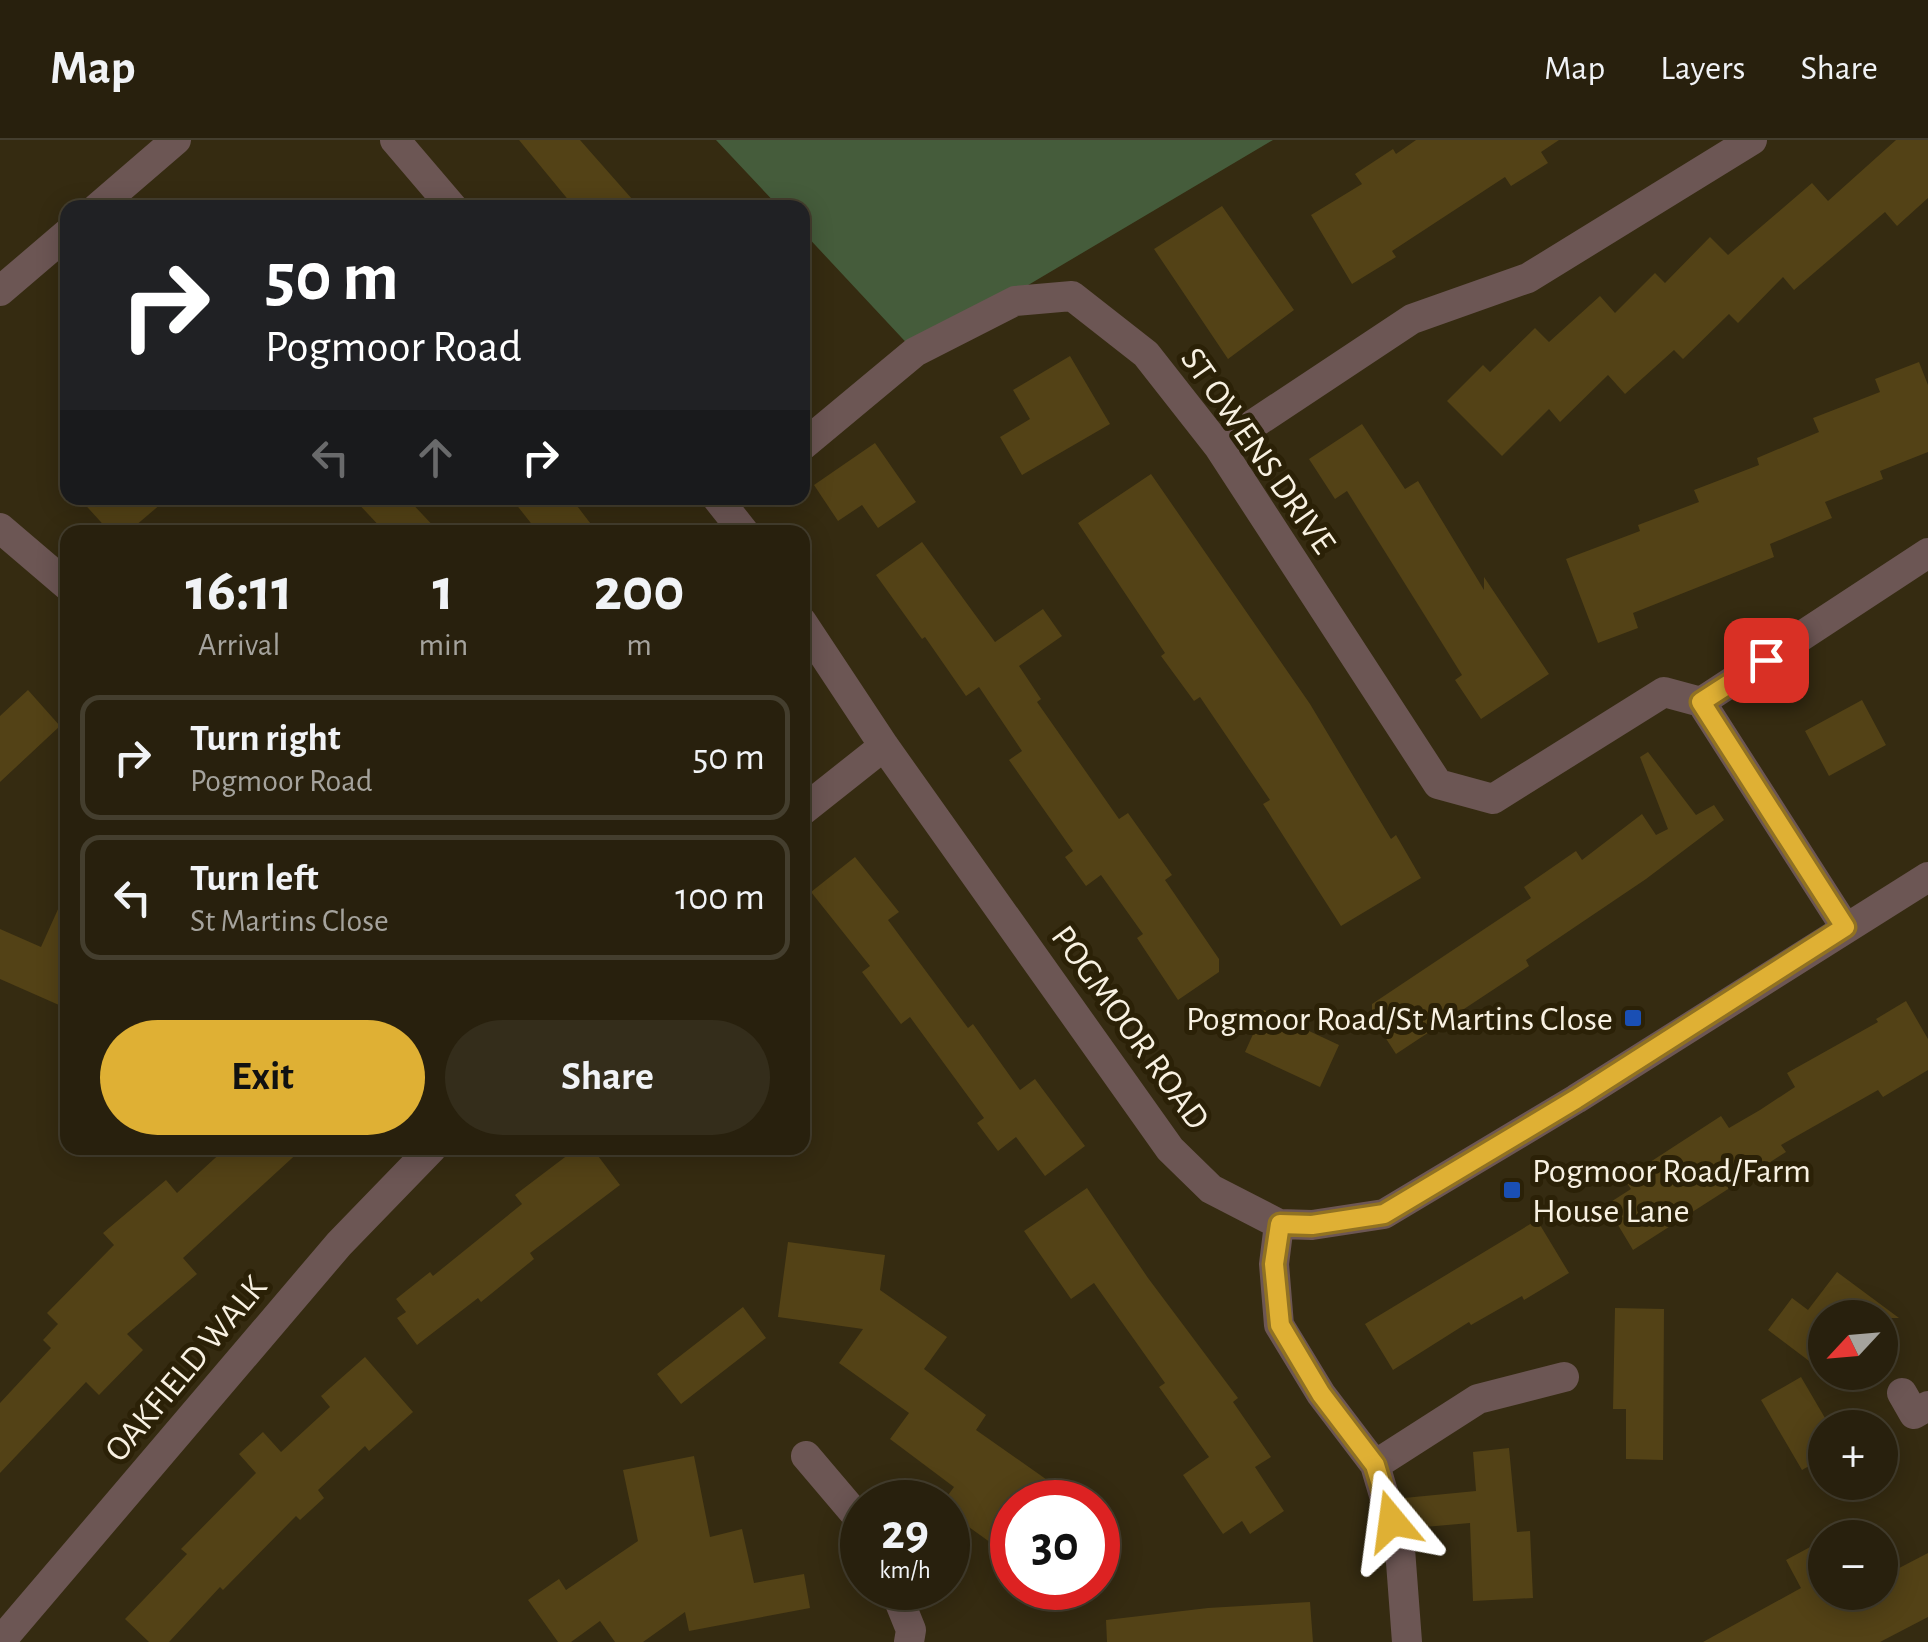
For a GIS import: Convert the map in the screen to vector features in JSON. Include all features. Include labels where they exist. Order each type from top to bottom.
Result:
[{"type":"street","points":[[106,200],[176,140]]},
{"type":"street","points":[[396,140],[445,200]]},
{"type":"street","points":[[1218,447],[1412,319],[1528,278],[1752,140]]},
{"type":"street","points":[[0,291],[60,240]]},
{"type":"street","name":"ST OWENS DRIVE","points":[[810,439],[914,352],[1015,301],[1072,296],[1146,354],[1218,447],[1438,784],[1493,799],[1664,692],[1701,702]]},
{"type":"street","points":[[0,528],[60,579]]},
{"type":"street","points":[[1845,927],[1701,702],[1928,553]]},
{"type":"street","name":"POGMOOR ROAD","points":[[810,634],[884,746],[1170,1150],[1212,1189],[1280,1224],[1312,1225],[1384,1214],[1576,1099],[1928,877]]},
{"type":"street","points":[[810,805],[884,746]]},
{"type":"street","name":"OAKFIELD WALK","points":[[0,1642],[340,1244],[425,1155]]},
{"type":"street","points":[[1280,1224],[1274,1264],[1280,1325],[1321,1394],[1375,1465],[1400,1550],[1408,1642]]},
{"type":"street","points":[[1375,1465],[1478,1399],[1564,1377]]},
{"type":"street","points":[[806,1456],[840,1496]]},
{"type":"street","points":[[902,1610],[910,1630],[909,1642]]},
{"type":"green space","points":[[716,140],[1273,140],[915,352],[810,240],[810,200],[772,200]]},
{"type":"building","points":[[519,140],[580,140],[633,200],[568,200]]},
{"type":"building","points":[[1416,140],[1559,140],[1541,152],[1548,163],[1511,186],[1505,177],[1392,251],[1396,257],[1352,284],[1311,215],[1362,184],[1355,174],[1393,149],[1396,154]]},
{"type":"building","points":[[1896,140],[1928,140],[1928,198],[1897,226],[1885,212],[1794,290],[1783,277],[1738,323],[1729,314],[1683,359],[1674,350],[1625,394],[1608,375],[1560,422],[1549,409],[1502,456],[1447,401],[1483,365],[1490,372],[1535,328],[1549,342],[1600,296],[1615,313],[1655,273],[1665,283],[1710,237],[1728,255],[1812,183],[1828,201]]},
{"type":"building","points":[[1222,206],[1294,310],[1228,359],[1154,249]]},
{"type":"building","points":[[1070,356],[1110,424],[1022,475],[1000,437],[1030,419],[1013,390]]},
{"type":"building","points":[[1919,362],[1928,385],[1928,452],[1880,471],[1883,479],[1825,502],[1832,518],[1770,544],[1774,557],[1633,613],[1638,628],[1598,643],[1566,559],[1640,531],[1638,525],[1699,502],[1694,490],[1759,465],[1757,458],[1819,432],[1813,418],[1880,392],[1875,379]]},
{"type":"building","points":[[1362,424],[1405,489],[1418,481],[1484,590],[1484,577],[1549,674],[1481,719],[1455,680],[1462,675],[1347,491],[1335,499],[1309,459]]},
{"type":"building","points":[[875,443],[916,502],[878,528],[862,505],[838,521],[814,485]]},
{"type":"building","points":[[1151,474],[1310,704],[1391,839],[1396,835],[1421,878],[1341,926],[1263,804],[1270,800],[1200,697],[1194,701],[1161,656],[1165,653],[1078,523]]},
{"type":"building","points":[[85,505],[160,505],[136,525],[104,525]]},
{"type":"building","points":[[360,505],[414,505],[432,525],[378,525]]},
{"type":"building","points":[[517,505],[576,505],[592,525],[532,525]]},
{"type":"building","points":[[922,542],[995,642],[1043,609],[1062,636],[1019,666],[1041,699],[1037,702],[1119,819],[1128,813],[1172,875],[1165,880],[1219,959],[1219,972],[1178,1000],[1137,938],[1143,934],[1101,875],[1086,886],[1065,857],[1073,851],[1009,760],[1022,751],[979,687],[966,696],[876,575]]},
{"type":"building","points":[[28,690],[60,726],[0,782],[0,716]]},
{"type":"building","points":[[1862,700],[1886,745],[1829,776],[1805,731]]},
{"type":"building","points":[[1648,752],[1696,815],[1714,805],[1724,820],[1646,879],[1526,960],[1529,966],[1396,1054],[1372,1017],[1372,1004],[1531,898],[1524,887],[1576,851],[1582,860],[1642,814],[1656,835],[1668,829],[1640,757]]},
{"type":"building","points":[[855,857],[899,912],[888,920],[968,1028],[973,1024],[1020,1090],[1035,1079],[1085,1146],[1045,1176],[1016,1137],[998,1151],[977,1123],[984,1118],[910,1017],[901,1024],[862,972],[870,966],[811,892]]},
{"type":"building","points":[[60,905],[60,1005],[0,979],[0,929],[41,947]]},
{"type":"building","points":[[1906,1001],[1928,1039],[1928,1070],[1883,1097],[1878,1090],[1781,1145],[1786,1152],[1633,1250],[1606,1205],[1631,1189],[1624,1179],[1721,1116],[1729,1128],[1760,1110],[1795,1087],[1787,1073],[1878,1022],[1876,1019]]},
{"type":"building","points":[[1264,1010],[1339,1045],[1320,1087],[1245,1052]]},
{"type":"building","points":[[218,1155],[295,1155],[183,1258],[197,1274],[127,1334],[143,1350],[99,1395],[86,1382],[0,1473],[0,1403],[51,1348],[43,1340],[58,1324],[47,1313],[114,1245],[103,1233],[166,1180],[177,1193]]},
{"type":"building","points":[[568,1155],[597,1155],[620,1185],[530,1253],[534,1259],[481,1302],[478,1298],[417,1345],[397,1318],[406,1312],[396,1299],[430,1272],[433,1276],[522,1204],[515,1195]]},
{"type":"building","points":[[1087,1188],[1148,1278],[1238,1398],[1233,1402],[1271,1457],[1255,1467],[1284,1511],[1250,1534],[1242,1521],[1223,1534],[1183,1475],[1209,1457],[1159,1387],[1165,1383],[1094,1283],[1071,1299],[1024,1231]]},
{"type":"building","points":[[1537,1220],[1569,1273],[1524,1300],[1522,1296],[1471,1325],[1469,1322],[1393,1370],[1365,1324]]},
{"type":"building","points":[[788,1242],[885,1255],[880,1290],[947,1337],[924,1369],[986,1415],[976,1430],[1047,1480],[990,1480],[990,1542],[970,1528],[970,1480],[945,1480],[890,1439],[909,1413],[839,1363],[863,1329],[778,1317]]},
{"type":"building","points":[[1837,1272],[1875,1300],[1816,1300]]},
{"type":"building","points":[[1792,1298],[1808,1310],[1808,1360],[1768,1330]]},
{"type":"building","points":[[743,1307],[766,1338],[681,1404],[657,1374]]},
{"type":"building","points":[[1615,1308],[1664,1309],[1663,1460],[1626,1459],[1626,1409],[1613,1409]]},
{"type":"building","points":[[365,1357],[413,1412],[369,1451],[365,1446],[318,1490],[324,1498],[300,1520],[296,1516],[223,1590],[220,1587],[169,1642],[149,1642],[125,1619],[187,1554],[181,1549],[256,1473],[239,1454],[263,1432],[281,1452],[330,1407],[321,1396]]},
{"type":"building","points":[[1801,1377],[1820,1410],[1808,1410],[1808,1467],[1802,1470],[1761,1400]]},
{"type":"building","points":[[1509,1448],[1517,1532],[1530,1531],[1533,1598],[1473,1601],[1470,1523],[1413,1528],[1404,1498],[1476,1491],[1473,1452]]},
{"type":"building","points":[[694,1456],[710,1537],[742,1529],[754,1583],[804,1574],[810,1608],[689,1631],[685,1612],[643,1642],[615,1642],[600,1621],[571,1642],[558,1642],[528,1600],[559,1579],[566,1590],[638,1541],[623,1470]]},
{"type":"building","points":[[1808,1548],[1808,1610],[1898,1610],[1898,1569],[1928,1553],[1928,1617],[1880,1642],[1703,1642],[1801,1588],[1786,1560]]},
{"type":"building","points":[[1310,1602],[1313,1642],[1107,1642],[1106,1620]]},
{"type":"place","name":"Pogmoor Road/St Martins Close","points":[[1633,1018]]},
{"type":"place","name":"Pogmoor Road/Farm House Lane","points":[[1512,1190]]},
{"type":"route","points":[[1392,1521],[1375,1465],[1321,1394],[1280,1325],[1274,1264],[1280,1224],[1312,1225],[1384,1214],[1576,1099],[1845,927],[1701,702],[1766,660]]}]
